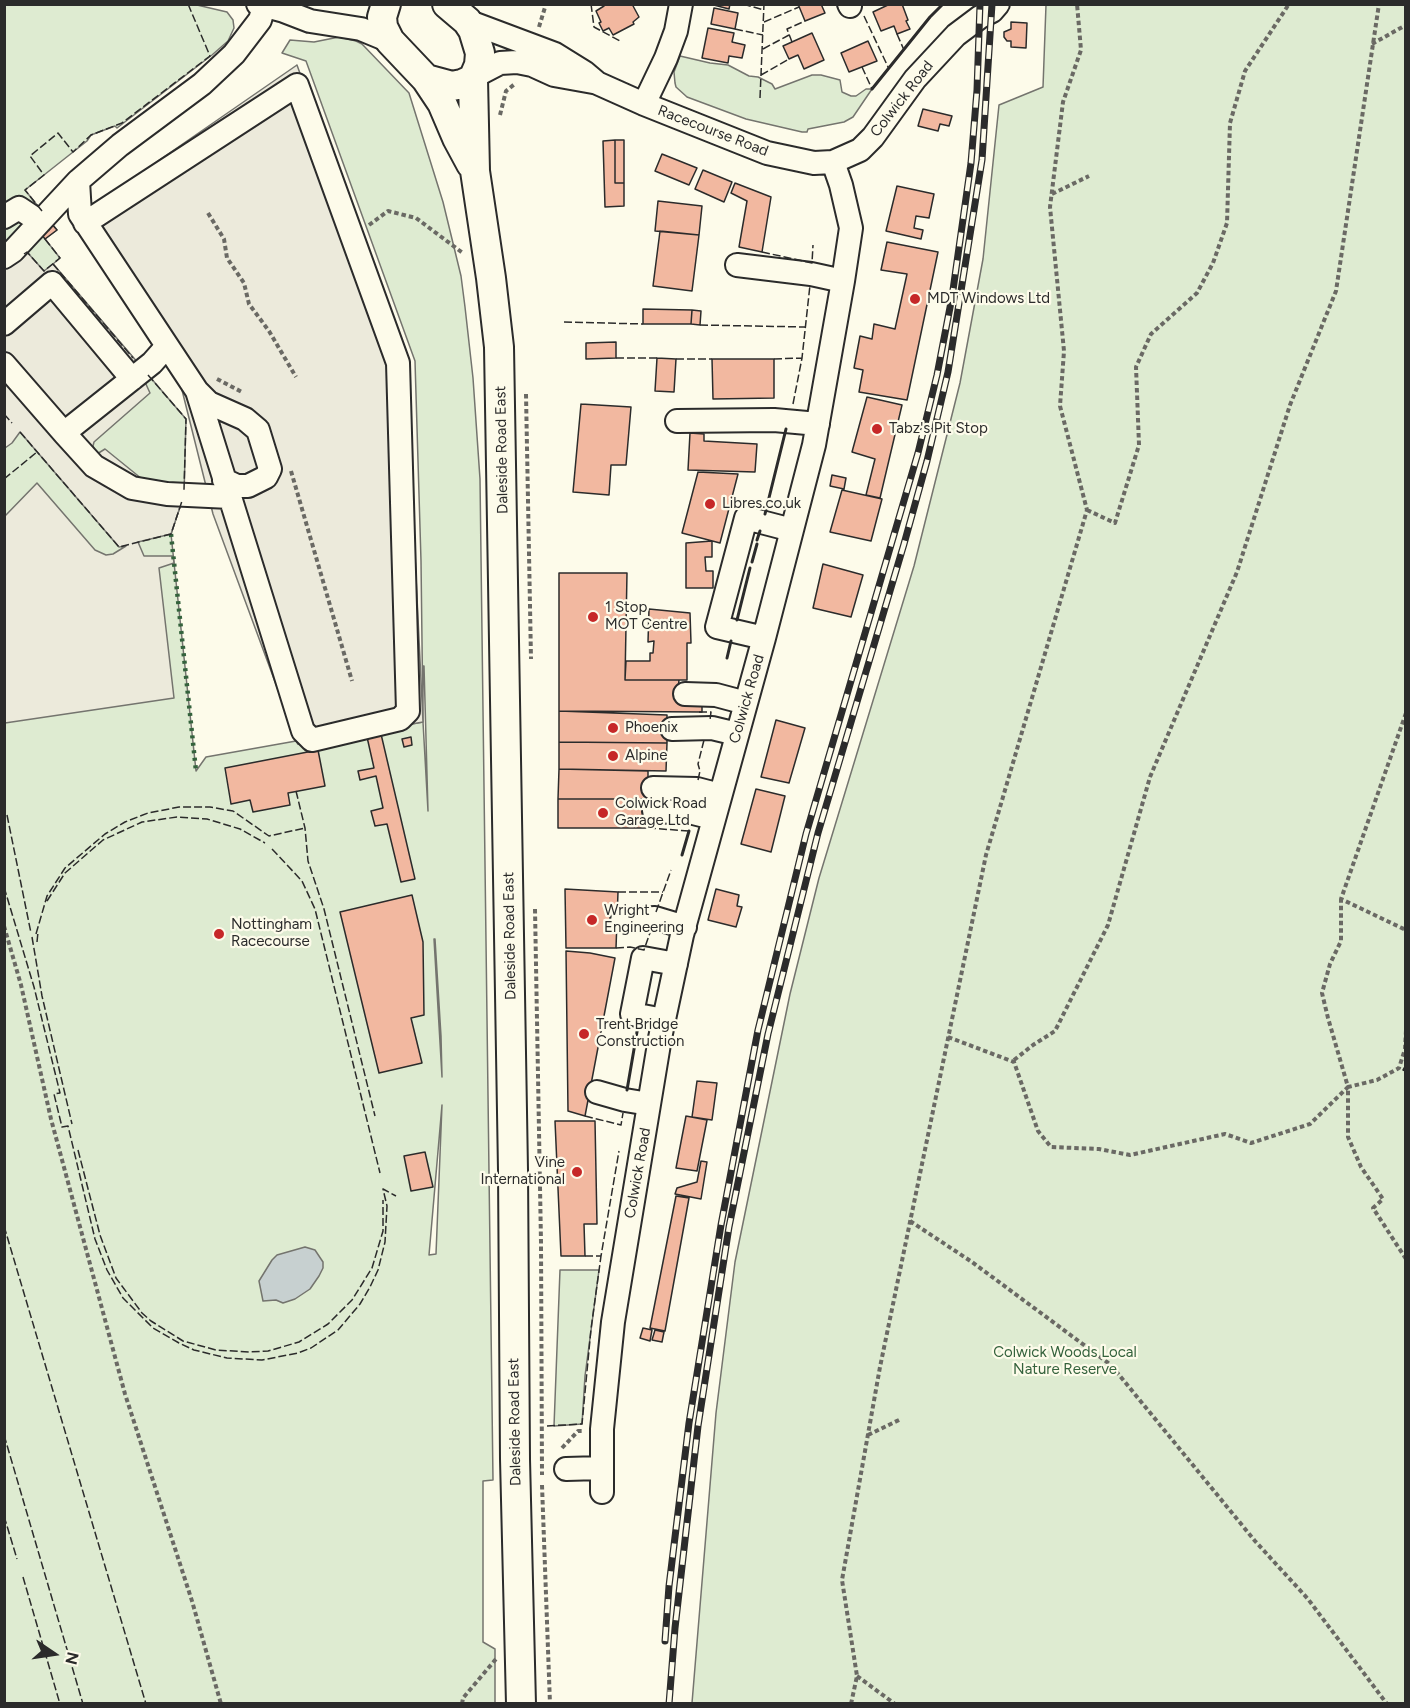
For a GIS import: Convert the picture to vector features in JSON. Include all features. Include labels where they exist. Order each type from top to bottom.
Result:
[{"type":"main road","name":"Daleside Road East","points":[[366,4],[374,18],[386,24],[442,103],[475,171]]},
{"type":"main road","name":"Daleside Road East","points":[[457,13],[473,30],[480,52],[479,65],[474,77],[475,171],[499,347],[513,1123],[515,1459],[521,1704]]},
{"type":"main road","points":[[426,79],[452,86],[462,84],[474,77]]},
{"type":"street","points":[[269,7],[318,4]]},
{"type":"street","points":[[644,104],[676,31],[681,4]]},
{"type":"street","name":"Colwick Road","points":[[602,1492],[602,1429],[613,1322],[664,1020],[713,818],[764,638],[818,424],[843,281],[851,228],[833,162],[860,150],[873,137],[915,79],[956,35],[992,11],[998,4]]},
{"type":"street","points":[[269,7],[310,21],[361,28],[386,24]]},
{"type":"street","points":[[4,257],[13,252],[78,181],[120,145],[202,84],[234,54],[269,7]]},
{"type":"street","name":"Racecourse Road","points":[[457,13],[555,54],[597,83],[767,153],[814,162],[833,162]]},
{"type":"street","name":"Racecourse Road","points":[[474,77],[500,63],[518,62],[532,65],[554,75],[597,83]]},
{"type":"street","points":[[85,222],[297,85],[398,363],[408,711],[400,719],[312,740],[303,731],[227,488],[204,384]]},
{"type":"street","points":[[4,364],[94,466],[132,488],[167,494],[249,486],[266,477],[270,469],[258,430],[245,419],[209,403],[204,384],[167,345],[85,222],[80,214],[78,181]]},
{"type":"street","points":[[4,217],[18,208],[40,222]]},
{"type":"street","points":[[737,265],[811,274],[843,281]]},
{"type":"street","points":[[4,324],[52,283],[132,379]]},
{"type":"street","points":[[64,433],[152,363],[167,345]]},
{"type":"street","points":[[677,421],[742,420],[818,424]]},
{"type":"street","points":[[764,638],[717,627],[746,518],[792,530]]},
{"type":"street","points":[[685,694],[716,695],[746,703]]},
{"type":"street","points":[[672,729],[712,728],[737,734]]},
{"type":"street","points":[[653,788],[697,789],[720,795]]},
{"type":"street","points":[[654,811],[693,813],[713,818]]},
{"type":"street","points":[[622,920],[655,918],[685,927]]},
{"type":"street","points":[[664,1020],[632,1014],[643,958],[676,964]]},
{"type":"street","points":[[597,1092],[649,1104]]},
{"type":"street","points":[[566,1469],[601,1468]]},
{"type":"path","points":[[538,32],[546,4]]},
{"type":"path","points":[[851,1704],[857,1676],[842,1580],[910,1221],[986,855],[1087,510],[1060,406],[1064,351],[1050,207],[1063,102],[1081,50],[1077,4]]},
{"type":"path","points":[[1087,510],[1115,523],[1139,445],[1136,367],[1151,334],[1197,293],[1214,263],[1227,223],[1230,123],[1245,71],[1289,4]]},
{"type":"path","points":[[1014,1060],[1055,1031],[1108,925],[1150,777],[1237,572],[1290,405],[1336,291],[1379,4]]},
{"type":"path","points":[[1372,44],[1406,25]]},
{"type":"path","points":[[1051,195],[1089,176]]},
{"type":"path","points":[[352,237],[388,211],[416,218],[467,256],[465,246]]},
{"type":"path","points":[[208,213],[224,239],[227,258],[244,283],[249,304],[296,377]]},
{"type":"path","points":[[204,384],[248,395]]},
{"type":"path","points":[[289,462],[352,681]]},
{"type":"path","points":[[1406,713],[1341,899],[1341,941],[1330,964],[1322,993],[1348,1087],[1348,1137],[1361,1167],[1383,1199],[1373,1208],[1406,1259]]},
{"type":"path","points":[[1341,899],[1406,930]]},
{"type":"path","points":[[4,926],[21,986],[51,1119],[125,1394],[192,1601],[221,1704]]},
{"type":"path","points":[[948,1037],[1014,1062],[1038,1131],[1051,1147],[1099,1149],[1130,1155],[1225,1134],[1251,1143],[1310,1124],[1348,1087],[1377,1080],[1399,1068],[1405,1049],[1406,1030]]},
{"type":"path","points":[[910,1221],[972,1262],[1111,1365],[1255,1541],[1308,1599],[1387,1704]]},
{"type":"path","points":[[868,1435],[901,1419]]},
{"type":"path","points":[[462,1704],[463,1698],[497,1657]]},
{"type":"path","points":[[857,1676],[895,1704]]},
{"type":"green space","name":"Nottingham Racecourse","points":[[5,5],[197,5],[227,12],[233,20],[234,28],[228,41],[117,128],[115,126],[91,135],[87,141],[25,190],[57,230],[45,239],[60,258],[53,264],[186,419],[184,495],[171,534],[196,771],[206,757],[296,741],[298,744],[423,722],[415,361],[306,61],[282,53],[290,40],[314,42],[339,37],[356,41],[362,44],[409,93],[443,202],[461,276],[473,378],[480,479],[493,1480],[483,1481],[483,1642],[495,1649],[495,1703],[5,1704]],"holes":[[[424,666],[428,811],[423,722]],[[434,939],[441,1036],[442,1077]],[[442,1105],[436,1254],[429,1255]]]},
{"type":"green space","name":"Colwick Woods Local Nature Reserve","points":[[1046,5],[1405,5],[1405,1703],[692,1703],[716,1413],[735,1262],[790,994],[819,878],[914,566],[960,383],[983,259],[999,105],[1043,87]]},
{"type":"green space","points":[[680,56],[728,65],[772,84],[775,89],[812,75],[821,75],[840,80],[842,92],[851,96],[856,96],[866,89],[872,89],[853,117],[844,122],[802,132],[746,119],[687,97],[676,87],[675,83],[674,72]]},
{"type":"green space","points":[[560,1270],[599,1270],[585,1376],[582,1424],[554,1426]]},
{"type":"shaded area","points":[[297,65],[406,369],[423,722],[298,744],[213,514],[181,386],[74,219]]},
{"type":"shaded area","points":[[27,252],[44,271],[53,264],[150,377],[145,382],[150,393],[94,442],[93,446],[97,454],[105,449],[142,479],[184,495],[171,534],[138,542],[144,556],[173,556],[174,563],[159,568],[174,698],[5,723],[5,516],[37,483],[95,550],[106,555],[113,554],[126,546],[119,547],[20,432],[5,448],[5,269]]},
{"type":"shaded area","points":[[305,1247],[315,1250],[323,1262],[323,1268],[310,1289],[295,1299],[283,1303],[276,1300],[263,1301],[259,1281],[272,1260],[277,1255]]},
{"type":"building","points":[[603,4],[632,4],[639,17],[633,22],[634,24],[613,35],[609,28],[603,31],[599,23],[601,22],[596,11],[604,6]]},
{"type":"building","points":[[710,4],[730,4],[729,9]]},
{"type":"building","points":[[798,4],[821,4],[825,13],[805,21]]},
{"type":"building","points":[[890,4],[902,4],[910,29],[897,34],[894,26],[881,31],[873,12]]},
{"type":"building","points":[[714,8],[738,13],[735,29],[711,24]]},
{"type":"building","points":[[1011,22],[1027,23],[1026,48],[1011,47],[1011,41],[1007,41],[1004,37],[1004,32],[1011,29]]},
{"type":"building","points":[[708,28],[734,33],[732,42],[745,45],[742,58],[729,56],[728,63],[702,58]]},
{"type":"building","points":[[812,33],[824,60],[804,69],[798,55],[789,59],[783,46]]},
{"type":"building","points":[[868,41],[877,61],[849,72],[841,53]]},
{"type":"building","points":[[923,109],[952,116],[949,126],[940,124],[938,131],[918,126]]},
{"type":"building","points":[[615,140],[624,140],[624,183],[615,183]]},
{"type":"building","points":[[615,140],[615,183],[624,183],[624,206],[605,207],[603,141]]},
{"type":"building","points":[[662,154],[697,168],[689,185],[655,171]]},
{"type":"building","points":[[703,170],[732,182],[724,202],[695,189]]},
{"type":"building","points":[[735,183],[771,197],[762,252],[739,247],[747,201],[731,193]]},
{"type":"building","points":[[897,186],[934,194],[929,218],[916,216],[914,228],[923,230],[921,239],[886,231]]},
{"type":"building","points":[[658,201],[702,206],[699,235],[655,231]]},
{"type":"building","points":[[50,222],[57,230],[45,239],[39,231]]},
{"type":"building","points":[[660,231],[699,235],[692,291],[653,286]]},
{"type":"building","name":"MDT Windows Ltd","points":[[887,242],[938,252],[907,400],[859,392],[863,370],[854,368],[860,336],[872,339],[874,324],[895,329],[907,274],[881,270]]},
{"type":"building","points":[[643,309],[692,310],[691,324],[643,324]]},
{"type":"building","points":[[692,310],[701,311],[700,325],[691,324]]},
{"type":"building","points":[[616,342],[616,358],[586,359],[586,343]]},
{"type":"building","points":[[657,358],[676,359],[674,392],[655,391]]},
{"type":"building","points":[[712,359],[774,359],[774,398],[713,399]]},
{"type":"building","name":"Tabz's Pit Stop","points":[[867,397],[902,405],[880,498],[866,495],[875,459],[852,452]]},
{"type":"building","points":[[581,404],[631,407],[626,465],[611,465],[609,495],[573,492]]},
{"type":"building","points":[[690,433],[704,434],[704,441],[757,444],[755,472],[688,470]]},
{"type":"building","name":"Libres.co.uk","points":[[698,472],[738,474],[720,543],[682,533]]},
{"type":"building","points":[[832,475],[846,478],[844,489],[830,486]]},
{"type":"building","points":[[842,490],[882,499],[871,541],[830,532]]},
{"type":"building","points":[[712,541],[712,557],[705,557],[706,571],[713,571],[713,588],[686,588],[686,543]]},
{"type":"building","points":[[823,564],[863,575],[851,617],[813,608]]},
{"type":"building","name":"1 Stop MOT Centre","points":[[559,573],[627,573],[625,680],[679,680],[677,700],[702,701],[702,712],[559,711]]},
{"type":"building","points":[[649,609],[690,613],[691,643],[687,643],[687,680],[625,680],[626,661],[650,661],[650,653],[653,653],[654,641],[648,642]]},
{"type":"building","name":"Phoenix","points":[[559,711],[667,715],[667,743],[559,742]]},
{"type":"building","points":[[776,720],[805,728],[789,783],[761,777]]},
{"type":"building","points":[[381,734],[415,879],[401,882],[387,824],[375,826],[371,811],[383,808],[376,776],[360,780],[358,771],[374,768],[367,737]]},
{"type":"building","points":[[411,737],[412,745],[404,747],[402,739]]},
{"type":"building","name":"Alpine","points":[[559,742],[667,743],[666,771],[559,769]]},
{"type":"building","points":[[318,750],[325,786],[288,793],[290,805],[253,812],[250,800],[231,804],[225,768]]},
{"type":"building","name":"Colwick Road Garage Ltd","points":[[559,769],[648,771],[648,799],[558,799]]},
{"type":"building","points":[[756,789],[785,796],[771,852],[741,844]]},
{"type":"building","name":"Colwick Road Garage Ltd","points":[[558,799],[648,799],[648,828],[558,828]]},
{"type":"building","name":"Wright Engineering","points":[[565,889],[618,892],[616,948],[566,948]]},
{"type":"building","points":[[716,889],[739,895],[737,906],[742,907],[736,927],[708,920]]},
{"type":"building","points":[[412,895],[423,942],[424,1015],[411,1018],[422,1063],[379,1073],[340,912]]},
{"type":"building","name":"Trent Bridge Construction","points":[[566,951],[615,958],[585,1116],[568,1111]]},
{"type":"building","points":[[697,1081],[717,1083],[712,1120],[692,1117]]},
{"type":"building","points":[[686,1116],[707,1120],[697,1171],[676,1168]]},
{"type":"building","name":"Vine International","points":[[555,1121],[595,1121],[597,1224],[584,1224],[585,1256],[561,1256]]},
{"type":"building","points":[[425,1152],[433,1187],[411,1191],[404,1156]]},
{"type":"building","points":[[701,1161],[707,1162],[701,1199],[675,1194],[677,1188],[697,1182]]},
{"type":"building","points":[[676,1196],[689,1198],[665,1331],[650,1328]]},
{"type":"building","points":[[643,1328],[652,1330],[650,1341],[640,1338]]},
{"type":"building","points":[[655,1330],[664,1332],[662,1342],[652,1340]]},
{"type":"railway","points":[[665,1641],[669,1586],[689,1423],[721,1225],[758,1030],[806,834],[918,453],[937,375],[952,297],[971,163],[977,90],[980,4]]},
{"type":"railway","points":[[669,1704],[675,1628],[698,1426],[729,1227],[768,1034],[818,833],[904,544],[948,372],[982,160],[992,4]]},
{"type":"hedge","points":[[171,534],[196,771]]},
{"type":"fence","points":[[42,211],[25,190],[44,175],[30,156],[58,133],[73,152],[91,135],[122,123],[210,56],[188,4]]},
{"type":"fence","points":[[591,4],[594,27],[620,41]]},
{"type":"fence","points":[[743,4],[764,10]]},
{"type":"fence","points":[[760,98],[764,4]]},
{"type":"fence","points":[[764,22],[799,7]]},
{"type":"fence","points":[[864,16],[889,69]]},
{"type":"fence","points":[[792,42],[787,29],[805,21]]},
{"type":"fence","points":[[735,29],[763,35]]},
{"type":"fence","points":[[897,34],[904,50]]},
{"type":"fence","points":[[763,49],[789,35]]},
{"type":"fence","points":[[761,75],[789,59]]},
{"type":"fence","points":[[862,67],[872,89]]},
{"type":"fence","points":[[24,254],[27,252],[44,271],[60,258],[45,239]]},
{"type":"fence","points":[[762,252],[812,263],[813,245]]},
{"type":"fence","points":[[53,264],[133,358]]},
{"type":"fence","points":[[793,404],[802,358],[810,285]]},
{"type":"fence","points":[[564,322],[643,324]]},
{"type":"fence","points":[[700,325],[805,327]]},
{"type":"fence","points":[[616,358],[657,358]]},
{"type":"fence","points":[[774,359],[802,358]]},
{"type":"fence","points":[[676,359],[712,359]]},
{"type":"fence","points":[[148,375],[186,419],[184,490]]},
{"type":"fence","points":[[4,414],[12,423]]},
{"type":"fence","points":[[20,432],[119,547],[171,534],[182,501]]},
{"type":"fence","points":[[4,479],[37,452]]},
{"type":"fence","points":[[699,712],[711,712],[710,720]]},
{"type":"fence","points":[[698,780],[700,771],[698,764],[704,740]]},
{"type":"fence","points":[[296,791],[305,828],[308,861],[324,909],[375,1116]]},
{"type":"fence","points":[[36,934],[47,896],[65,868],[105,834],[125,822],[148,813],[179,807],[210,807],[233,811],[269,836],[305,828]]},
{"type":"fence","points":[[7,815],[31,933]]},
{"type":"fence","points":[[47,901],[65,873],[103,840],[142,822],[177,817],[207,819],[240,829],[265,843]]},
{"type":"fence","points":[[648,828],[689,831]]},
{"type":"fence","points":[[272,849],[302,881],[315,909],[380,1173]]},
{"type":"fence","points":[[656,912],[671,870]]},
{"type":"fence","points":[[4,887],[34,987],[60,1093],[54,1094],[62,1127],[68,1126],[95,1239],[107,1270],[123,1298],[153,1328],[194,1350],[227,1358],[262,1360],[311,1348],[338,1330],[360,1304],[370,1287],[378,1270],[385,1242],[387,1206],[383,1189],[396,1196]]},
{"type":"fence","points":[[618,892],[663,892]]},
{"type":"fence","points":[[616,948],[630,947],[644,950],[652,927]]},
{"type":"fence","points":[[37,942],[38,932]]},
{"type":"fence","points":[[32,937],[42,996],[72,1124]]},
{"type":"fence","points":[[1406,1065],[1403,1070],[1406,1071]]},
{"type":"fence","points":[[585,1116],[621,1125],[623,1113]]},
{"type":"fence","points":[[78,1150],[100,1235],[116,1278],[142,1313],[151,1321],[183,1341],[216,1350],[268,1351],[299,1342],[328,1324],[352,1300],[372,1268],[383,1231],[383,1200]]},
{"type":"fence","points":[[585,1256],[601,1256],[619,1151]]},
{"type":"fence","points":[[4,1226],[146,1704]]},
{"type":"fence","points":[[547,1426],[582,1424],[601,1256]]},
{"type":"fence","points":[[4,1435],[83,1704]]},
{"type":"fence","points":[[4,1516],[17,1559]]},
{"type":"fence","points":[[23,1577],[60,1704]]},
{"type":"wall","points":[[872,89],[943,4]]},
{"type":"wall","points":[[765,514],[786,429]]},
{"type":"wall","points":[[757,540],[760,531]]},
{"type":"wall","points":[[752,562],[757,544]]},
{"type":"wall","points":[[737,620],[750,568]]},
{"type":"wall","points":[[727,658],[731,641]]},
{"type":"wall","points":[[682,855],[689,831]]},
{"type":"wall","points":[[627,1090],[638,1026]]},
{"type":"place","name":"MDT Windows Ltd","points":[[915,299]]},
{"type":"place","name":"Tabz's Pit Stop","points":[[877,429]]},
{"type":"place","name":"Libres.co.uk","points":[[710,504]]},
{"type":"place","name":"1 Stop MOT Centre","points":[[593,617]]},
{"type":"place","name":"Phoenix","points":[[613,728]]},
{"type":"place","name":"Alpine","points":[[613,756]]},
{"type":"place","name":"Colwick Road Garage Ltd","points":[[603,813]]},
{"type":"place","name":"Wright Engineering","points":[[592,920]]},
{"type":"place","name":"Nottingham Racecourse","points":[[219,934]]},
{"type":"place","name":"Trent Bridge Construction","points":[[584,1034]]},
{"type":"place","name":"Vine International","points":[[577,1172]]}]
